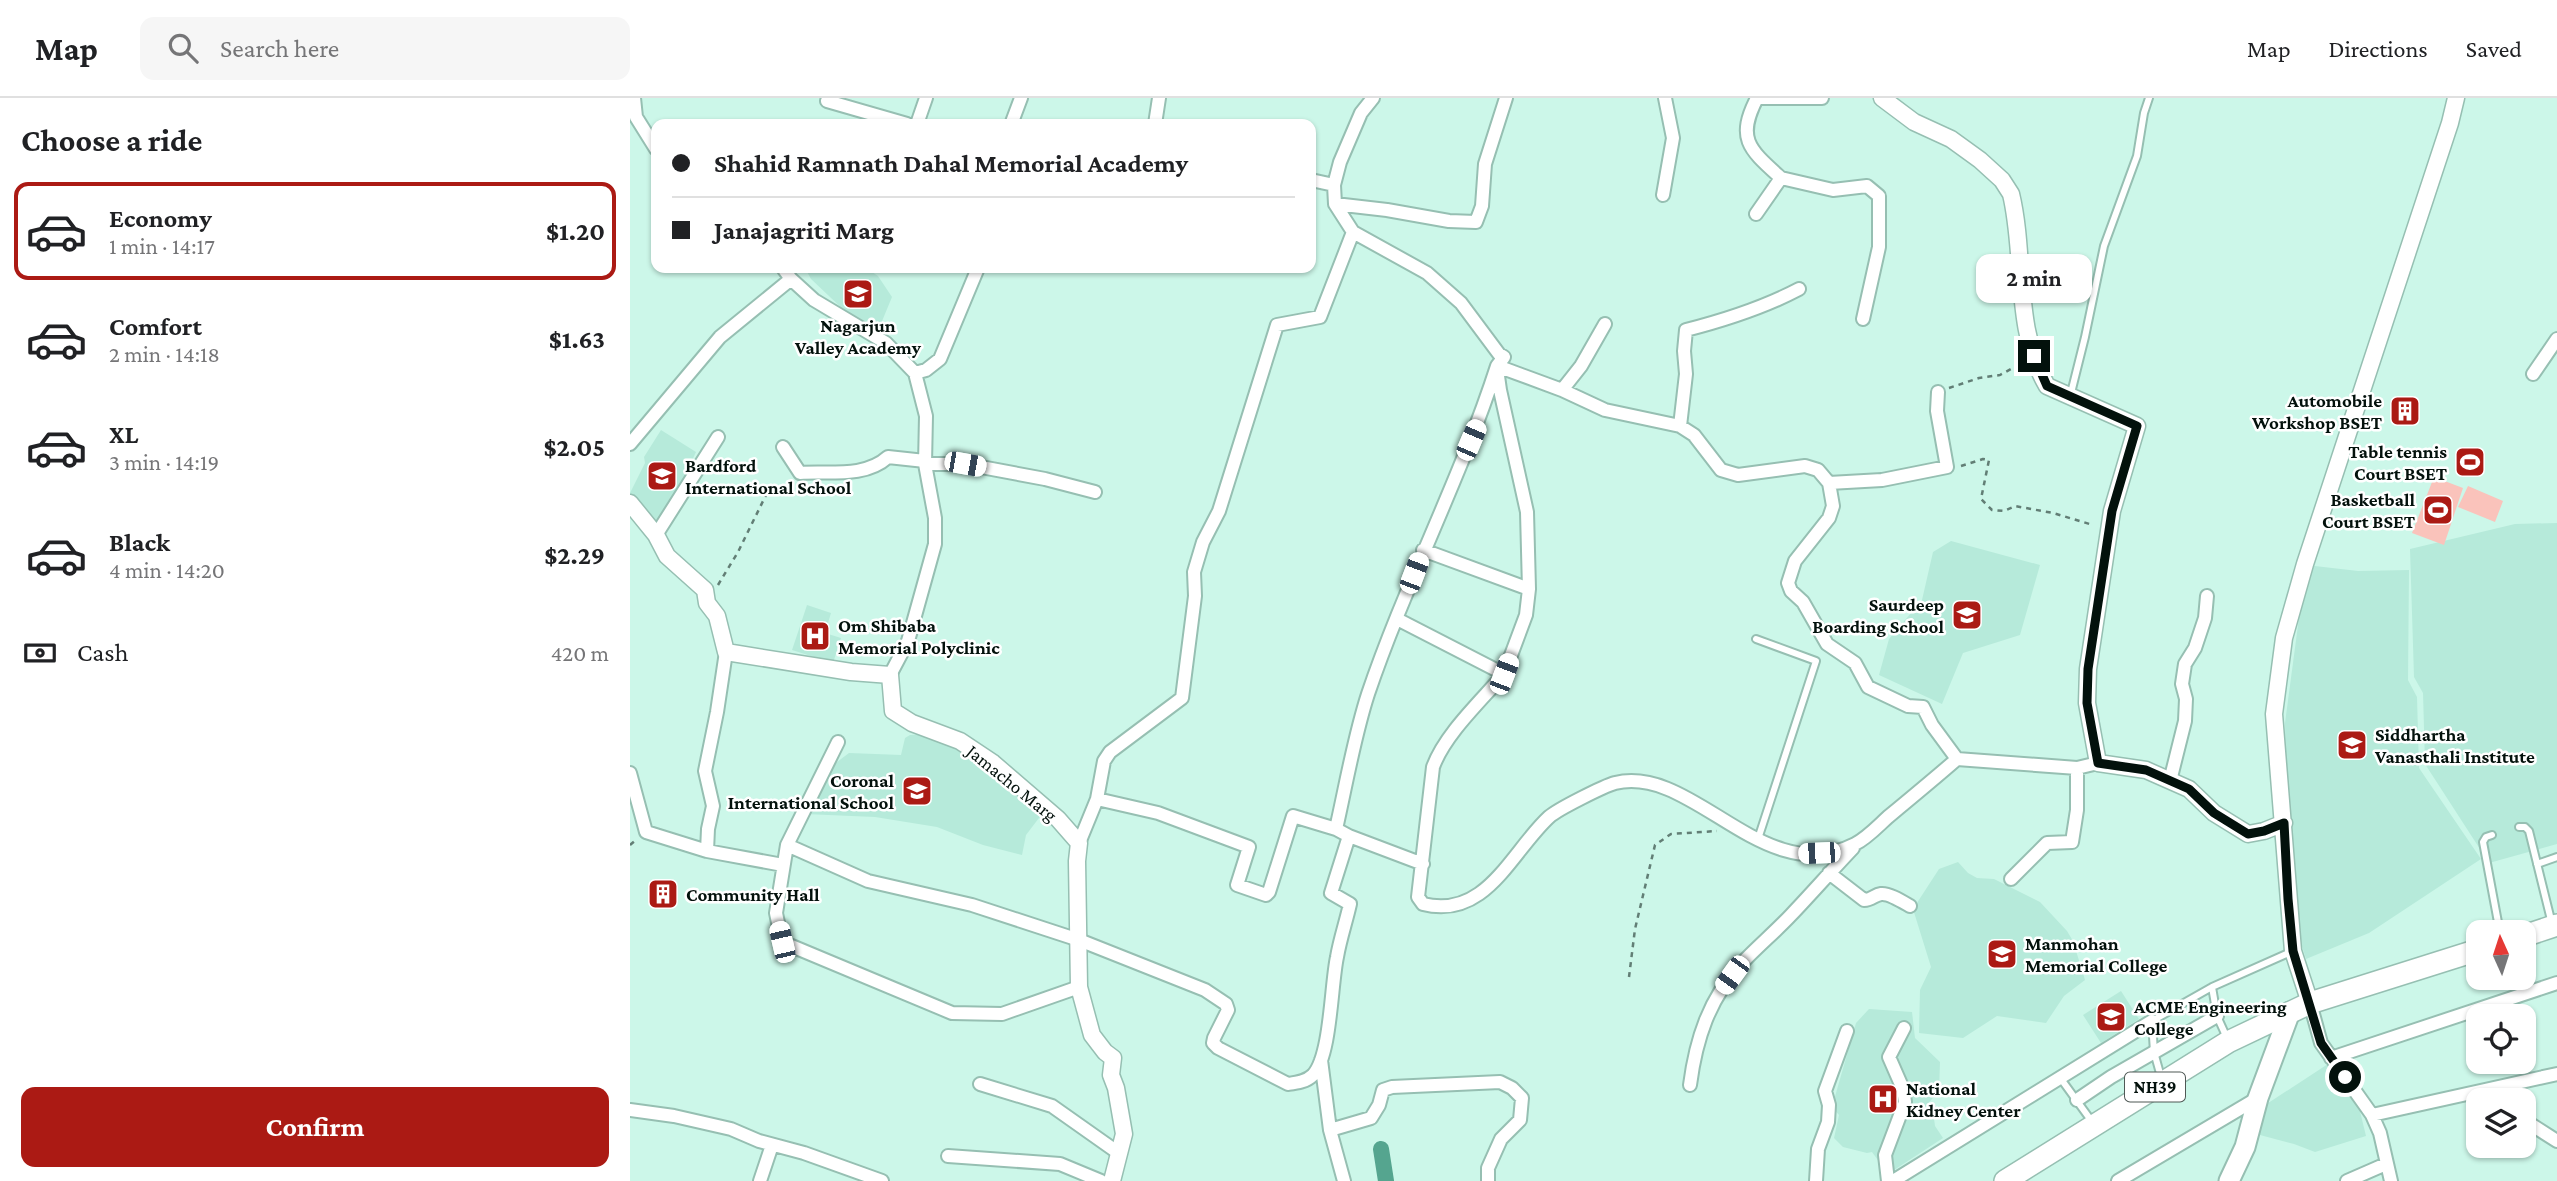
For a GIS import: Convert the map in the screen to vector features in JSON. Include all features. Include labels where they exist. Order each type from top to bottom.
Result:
[{"type":"highway","points":[[2536,932],[2555,926]]},
{"type":"highway","name":"NH39","points":[[2005,1181],[2228,1042],[2310,1003],[2466,954]]},
{"type":"main road","points":[[2230,1181],[2245,1147],[2258,1098],[2290,1012]]},
{"type":"street","points":[[634,98],[636,117],[651,141]]},
{"type":"street","points":[[919,119],[926,98]]},
{"type":"street","points":[[1013,119],[1021,98]]},
{"type":"street","points":[[1156,119],[1159,98]]},
{"type":"street","points":[[1336,829],[1367,697],[1423,550],[1480,419],[1497,366],[1504,357],[1461,303],[1427,273],[1353,232],[1335,204],[1334,185],[1340,162],[1361,113],[1373,98]]},
{"type":"street","points":[[1335,204],[1449,221],[1476,222],[1482,206],[1485,164],[1506,98]]},
{"type":"street","points":[[1663,195],[1673,138],[1665,98]]},
{"type":"street","points":[[1822,98],[1758,98],[1749,114],[1745,134],[1752,148],[1780,178],[1833,190],[1867,186],[1879,196],[1879,247],[1863,319]]},
{"type":"street","points":[[1882,98],[1914,122],[1951,139],[1980,160],[2002,180],[2011,194],[2023,296],[2034,356],[2047,386],[2137,426],[2112,511],[2088,669],[2087,703],[2098,763]]},
{"type":"street","points":[[2391,1181],[2380,1133],[2372,1115],[2321,1043],[2293,951],[2274,714],[2284,638],[2305,564],[2456,98]]},
{"type":"street","points":[[827,101],[889,119]]},
{"type":"street","points":[[1756,214],[1780,178]]},
{"type":"street","points":[[1316,181],[1334,185]]},
{"type":"street","points":[[1112,1181],[1124,1134],[1111,1075],[1113,1058],[1093,1035],[1079,987],[1079,843],[1097,799],[1104,761],[1110,752],[1182,698],[1195,596],[1194,572],[1203,542],[1219,511],[1277,325],[1320,317],[1353,232]]},
{"type":"street","points":[[630,444],[720,337],[787,273],[814,300],[886,343],[915,373],[926,416],[925,463],[935,518],[935,544],[908,641],[890,676],[726,652]]},
{"type":"street","points":[[915,373],[926,370],[940,359],[976,273]]},
{"type":"street","points":[[1680,426],[1686,374],[1686,330],[1721,321],[1799,289]]},
{"type":"street","points":[[1562,390],[1581,366],[1605,324]]},
{"type":"street","points":[[2533,374],[2557,339]]},
{"type":"street","points":[[1497,366],[1562,390],[1605,410],[1680,426],[1694,435],[1721,470],[1738,475],[1805,466],[1818,470],[1829,483],[1833,506],[1829,518],[1794,561],[1788,583],[1791,591],[1803,602],[1827,643],[1855,663],[1868,687],[1908,706],[1923,707],[1932,725],[1957,759]]},
{"type":"street","points":[[1497,366],[1527,512],[1530,589],[1526,615],[1504,674],[1437,754],[1428,797],[1418,897],[1423,904],[1435,907],[1463,905],[1473,899],[1513,862],[1549,817],[1614,783],[1648,781],[1665,786],[1727,824],[1786,850],[1805,853],[1836,852],[1858,843]]},
{"type":"street","points":[[1829,483],[1882,480],[1947,467],[1937,411],[1937,392]]},
{"type":"street","points":[[656,535],[718,437]]},
{"type":"street","points":[[782,447],[800,473],[862,471],[878,466],[888,457],[925,463],[965,464],[1095,492]]},
{"type":"street","points":[[630,503],[656,535],[667,556],[705,590],[707,603],[717,615],[726,652],[718,712],[705,771],[713,806],[707,851]]},
{"type":"street","points":[[1423,550],[1530,589]]},
{"type":"street","points":[[2171,782],[2185,721],[2186,699],[2182,684],[2185,664],[2199,638],[2205,618],[2207,596]]},
{"type":"street","points":[[1396,619],[1504,674]]},
{"type":"street","name":"Jamacho Marg","points":[[890,676],[893,711],[912,723],[960,741],[993,763],[1058,819],[1079,843]]},
{"type":"street","points":[[838,742],[787,845],[776,914],[782,942],[952,1013],[1003,1014],[1079,987]]},
{"type":"street","points":[[1690,1085],[1700,1033],[1721,989],[1858,843],[1957,759],[2077,768],[2098,763],[2146,770],[2189,789],[2214,813],[2248,834],[2284,823]]},
{"type":"street","points":[[2011,879],[2047,842],[2072,842],[2077,810],[2077,768]]},
{"type":"street","points":[[630,772],[646,832],[707,851],[783,865]]},
{"type":"street","points":[[1097,799],[1157,813],[1249,847],[1237,885],[1266,895],[1293,816],[1336,829],[1423,864]]},
{"type":"street","points":[[787,845],[867,881],[972,905],[1079,940],[1205,990],[1226,1004],[1228,1010],[1213,1043],[1287,1084],[1300,1083],[1313,1075],[1320,1059],[1329,1020],[1336,959],[1350,904],[1331,894],[1349,836]]},
{"type":"street","points":[[1829,873],[1864,900],[1887,895],[1910,906]]},
{"type":"street","points":[[2331,1058],[2557,983]]},
{"type":"street","points":[[2077,1100],[2217,1016]]},
{"type":"street","points":[[1893,1181],[2152,1021]]},
{"type":"street","points":[[1888,1181],[1885,1155],[1905,1102],[1903,1089],[1889,1057],[1904,1028]]},
{"type":"street","points":[[1816,1181],[1818,1149],[1828,1122],[1829,1105],[1825,1091],[1847,1031]]},
{"type":"street","points":[[1320,1059],[1330,1130],[1344,1181]]},
{"type":"street","points":[[2498,1088],[2557,1074]]},
{"type":"street","points":[[1330,1130],[1371,1118],[1379,1105],[1383,1090],[1392,1087],[1500,1082],[1513,1088],[1522,1098],[1520,1120],[1501,1139],[1488,1168],[1488,1181]]},
{"type":"street","points":[[980,1084],[1052,1106],[1120,1154]]},
{"type":"street","points":[[2372,1115],[2466,1095]]},
{"type":"street","points":[[2118,1181],[2258,1098]]},
{"type":"street","points":[[630,1110],[674,1116],[731,1129],[882,1181]]},
{"type":"street","points":[[2536,1128],[2557,1141]]},
{"type":"street","points":[[760,1181],[772,1145]]},
{"type":"street","points":[[948,1156],[1060,1164],[1101,1181]]},
{"type":"street","points":[[2346,1181],[2386,1164]]},
{"type":"lane","points":[[2070,397],[2104,246],[2137,156],[2149,98]]},
{"type":"lane","points":[[1756,639],[1816,661],[1758,839]]},
{"type":"lane","points":[[2519,827],[2525,827],[2529,831],[2555,926]]},
{"type":"lane","points":[[2491,835],[2483,842],[2498,920]]},
{"type":"lane","points":[[2537,864],[2557,857]]},
{"type":"lane","points":[[2162,1082],[2154,1052],[2152,1021],[2212,986],[2293,951]]},
{"type":"lane","points":[[2212,986],[2217,1016],[2228,1042]]},
{"type":"lane","points":[[2061,1079],[2094,1125]]},
{"type":"path","points":[[1937,392],[1971,380],[2000,375],[2034,356]]},
{"type":"path","points":[[1947,467],[1989,460],[1981,499],[1992,510],[2004,511],[2015,506],[2110,528]]},
{"type":"path","points":[[707,603],[738,552],[766,495]]},
{"type":"path","points":[[1629,977],[1634,929],[1655,845],[1671,834],[1722,831],[1727,824]]},
{"type":"shaded area","name":"Nagarjun Valley Academy","points":[[808,273],[874,273],[878,276],[892,297],[880,326],[866,327],[849,315]]},
{"type":"shaded area","name":"Bardford International School","points":[[661,430],[696,452],[679,489],[657,522],[630,493],[645,463],[644,457]]},
{"type":"shaded area","name":"Basketball Court BSET","points":[[2434,477],[2463,488],[2444,545],[2412,533]]},
{"type":"shaded area","points":[[2468,486],[2503,501],[2495,522],[2458,507]]},
{"type":"shaded area","points":[[2557,523],[2557,844],[2489,863],[2425,764],[2423,693],[2414,677],[2410,549],[2515,524]]},
{"type":"shaded area","name":"Saurdeep Boarding School","points":[[1951,541],[2040,565],[2020,635],[1963,653],[1942,704],[1879,675],[1889,639],[1922,600],[1933,552]]},
{"type":"shaded area","name":"Siddhartha Vanasthali Institute","points":[[2306,565],[2358,571],[2409,570],[2408,680],[2417,697],[2419,768],[2481,859],[2369,933],[2306,959],[2292,914],[2287,849],[2285,723]]},
{"type":"shaded area","name":"Om Shibaba Memorial Polyclinic","points":[[807,605],[831,613],[825,633],[841,638],[833,663],[792,650]]},
{"type":"shaded area","name":"Coronal International School","points":[[933,734],[959,739],[1042,814],[1026,835],[1022,855],[983,845],[937,827],[875,817],[805,814],[819,786],[837,762],[849,753],[901,755],[905,738],[910,735]]},
{"type":"shaded area","name":"Manmohan Memorial College","points":[[1958,862],[1977,878],[1994,879],[2040,902],[2073,941],[2085,980],[2064,996],[2046,1023],[1997,1016],[1963,1038],[1919,1033],[1920,990],[1931,967],[1913,909],[1939,869]]},
{"type":"shaded area","name":"ACME Engineering College","points":[[2121,991],[2139,1019],[2101,1043],[2083,1015]]},
{"type":"shaded area","name":"National Kidney Center","points":[[1869,1009],[1912,1012],[1915,1038],[1940,1062],[1939,1091],[1924,1108],[1933,1111],[1935,1126],[1943,1138],[1888,1174],[1872,1152],[1843,1147],[1834,1138],[1839,1115],[1832,1107],[1856,1023]]},
{"type":"shaded area","points":[[2331,1062],[2359,1107],[2366,1136],[2315,1152],[2260,1135],[2256,1111]]},
{"type":"waterway","points":[[1381,1149],[1386,1181]]},
{"type":"place","name":"Nagarjun Valley Academy","points":[[858,294]]},
{"type":"place","name":"Automobile Workshop BSET","points":[[2405,411]]},
{"type":"place","name":"Table tennis Court BSET","points":[[2470,462]]},
{"type":"place","name":"Bardford International School","points":[[662,476]]},
{"type":"place","name":"Basketball Court BSET","points":[[2438,510]]},
{"type":"place","name":"Saurdeep Boarding School","points":[[1967,615]]},
{"type":"place","name":"Om Shibaba Memorial Polyclinic","points":[[815,636]]},
{"type":"place","name":"Siddhartha Vanasthali Institute","points":[[2352,745]]},
{"type":"place","name":"Coronal International School","points":[[917,791]]},
{"type":"place","name":"Community Hall","points":[[663,894]]},
{"type":"place","name":"Manmohan Memorial College","points":[[2002,954]]},
{"type":"place","name":"ACME Engineering College","points":[[2111,1017]]},
{"type":"place","name":"National Kidney Center","points":[[1883,1099]]},
{"type":"route","points":[[2034,356],[2047,386],[2137,426],[2112,511],[2088,669],[2087,703],[2098,763],[2146,770],[2189,789],[2214,813],[2248,834],[2284,823],[2293,951],[2321,1043],[2345,1077]]}]
